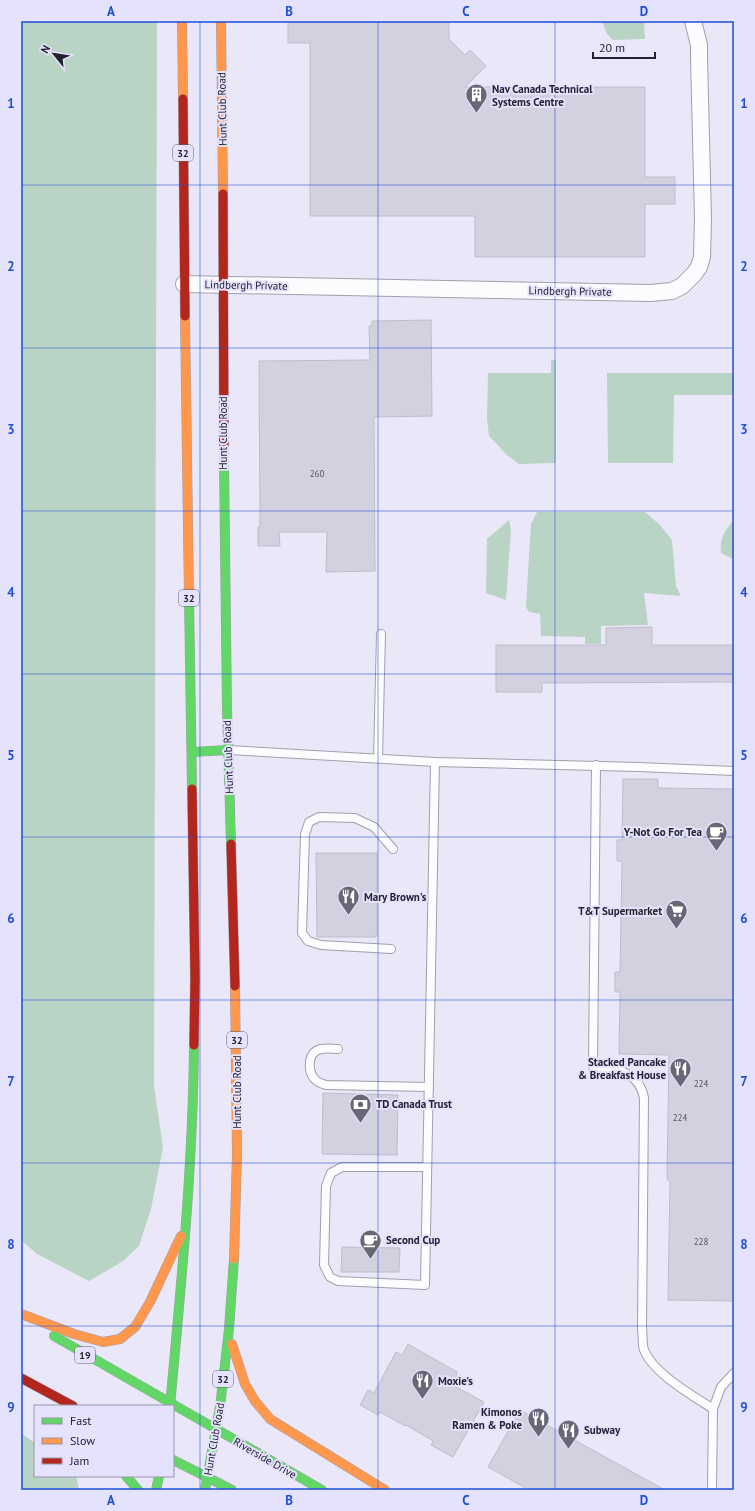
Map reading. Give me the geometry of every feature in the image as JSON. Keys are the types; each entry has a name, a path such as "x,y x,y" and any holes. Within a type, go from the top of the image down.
{"main road":[{"name":"32","path":"170,1405 187,1224 194,1091 195,977 184,284 182,21"},
{"name":"Hunt Club Road","path":"205,1490 221,1398 236,1220 238,1018 228,750 224,507 221,21"},
{"path":"192,752 228,750"},
{"path":"21,1316 103,1342 120,1339 135,1327 150,1302 187,1224"},
{"name":"Riverside Drive","path":"21,1316 170,1405"},
{"path":"228,1329 245,1389 257,1406 270,1419 385,1490"},
{"path":"21,1378 71,1405"},
{"path":"21,1385 31,1394"},
{"name":"Riverside Drive","path":"174,1407 216,1429 322,1490"},
{"path":"174,1460 232,1490"},
{"path":"127,1477 138,1490"},
{"path":"156,1490 159,1477"}],"street":[{"name":"Lindbergh Private","path":"184,284 650,293 672,291 682,286 699,267 702,257 703,204 699,45 693,21"}],"lane":[{"path":"378,758 381,634"},
{"path":"228,750 435,762 734,771"},
{"path":"427,1167 342,1167 331,1173 326,1186 324,1265 330,1277 338,1281 425,1285 435,762"},
{"path":"596,766 593,1066 613,1069 630,1075 638,1082 644,1098 643,1348 648,1359 656,1369 713,1408"},
{"path":"391,949 322,945 308,941 302,934 305,834 309,822 319,817 355,818 374,827 393,849"},
{"path":"338,1049 322,1049 316,1051 310,1060 310,1073 316,1081 326,1085 429,1087"},
{"path":"712,1490 713,1408 722,1387 734,1373"}],"green space":[{"path":"21,21 157,21 154,1086 163,1147 151,1209 139,1246 123,1261 89,1281 37,1254 21,1240"},
{"path":"602,21 647,21 644,24 645,39 613,40 607,34"},
{"path":"551,360 556,360 556,463 519,464 508,456 489,436 487,419 488,373 551,373"},
{"path":"607,373 734,373 734,395 674,395 673,463 608,463"},
{"path":"537,512 645,512 659,524 672,540 676,586 681,596 644,593 648,625 601,626 601,644 585,644 585,637 541,636 540,614 529,612 526,607 531,524"},
{"path":"509,520 511,530 506,600 486,593 487,539"},
{"path":"734,520 733,559 721,553 721,543 723,535"},
{"path":"21,1433 34,1442 34,1477 76,1477 79,1490 21,1490"}],"building":[{"name":"Nav Canada Technical Systems Centre","path":"288,21 449,21 449,39 465,55 470,50 486,66 465,87 645,87 645,177 675,177 675,204 645,204 645,257 475,257 475,216 310,216 310,43 288,43"},
{"path":"431,320 432,416 374,417 375,571 326,572 327,532 279,532 280,546 258,546 258,527 260,527 259,361 370,360 369,326 372,326 372,321"},
{"path":"652,627 652,645 734,645 734,682 542,683 542,692 496,692 496,645 606,645 606,628"},
{"name":"T&T Supermarket","path":"623,779 658,779 658,788 734,789 734,1301 668,1300 670,1182 667,1179 669,1055 619,1054 620,992 615,992 615,972 620,972 622,861 617,861 617,840 622,840"},
{"path":"316,853 377,853 376,937 317,937"},
{"name":"TD Canada Trust","path":"323,1093 398,1095 397,1155 322,1154"},
{"name":"Second Cup","path":"342,1247 400,1248 399,1272 341,1272"},
{"name":"Moxie's","path":"408,1344 457,1372 454,1386 484,1402 453,1457 431,1445 433,1441 406,1425 405,1426 380,1412 378,1415 360,1405 368,1390 374,1393 396,1352 402,1355"},
{"path":"520,1410 665,1490 529,1490 488,1467"}],"traffic: fast":[{"path":"224,462 227,709 231,844"},
{"path":"189,597 192,789"},
{"path":"192,752 228,750"},
{"path":"170,1405 189,1181 194,1045"},
{"path":"205,1490 220,1407 229,1329 234,1259"},
{"path":"54,1336 216,1429"},
{"path":"216,1429 322,1490"},
{"path":"174,1460 207,1477"},
{"path":"127,1477 138,1490"},
{"path":"156,1490 159,1477"},
{"path":"207,1477 232,1490"}],"traffic: slow":[{"path":"182,21 183,99"},
{"path":"221,21 223,194"},
{"path":"185,316 189,597"},
{"path":"234,1259 237,1154 235,986"},
{"path":"21,1314 74,1334 103,1342 120,1339 135,1327 150,1302 181,1236"},
{"path":"232,1344 245,1384 255,1401 270,1419 385,1490"}],"traffic: jam":[{"path":"183,99 185,316"},
{"path":"223,194 224,462"},
{"path":"192,789 195,977 194,1045"},
{"path":"231,844 235,986"},
{"path":"21,1378 71,1405"}],"place":[{"name":"Nav Canada Technical Systems Centre","path":"477,114"},
{"name":"Y-Not Go For Tea","path":"717,852"},
{"name":"Mary Brown's","path":"349,916"},
{"name":"T&T Supermarket","path":"677,930"},
{"name":"Stacked Pancake & Breakfast House","path":"681,1088"},
{"name":"TD Canada Trust","path":"360,1124"},
{"name":"Second Cup","path":"371,1260"},
{"name":"Moxie's","path":"422,1400"},
{"name":"Kimonos Ramen & Poke","path":"538,1438"},
{"name":"Subway","path":"568,1450"}]}
